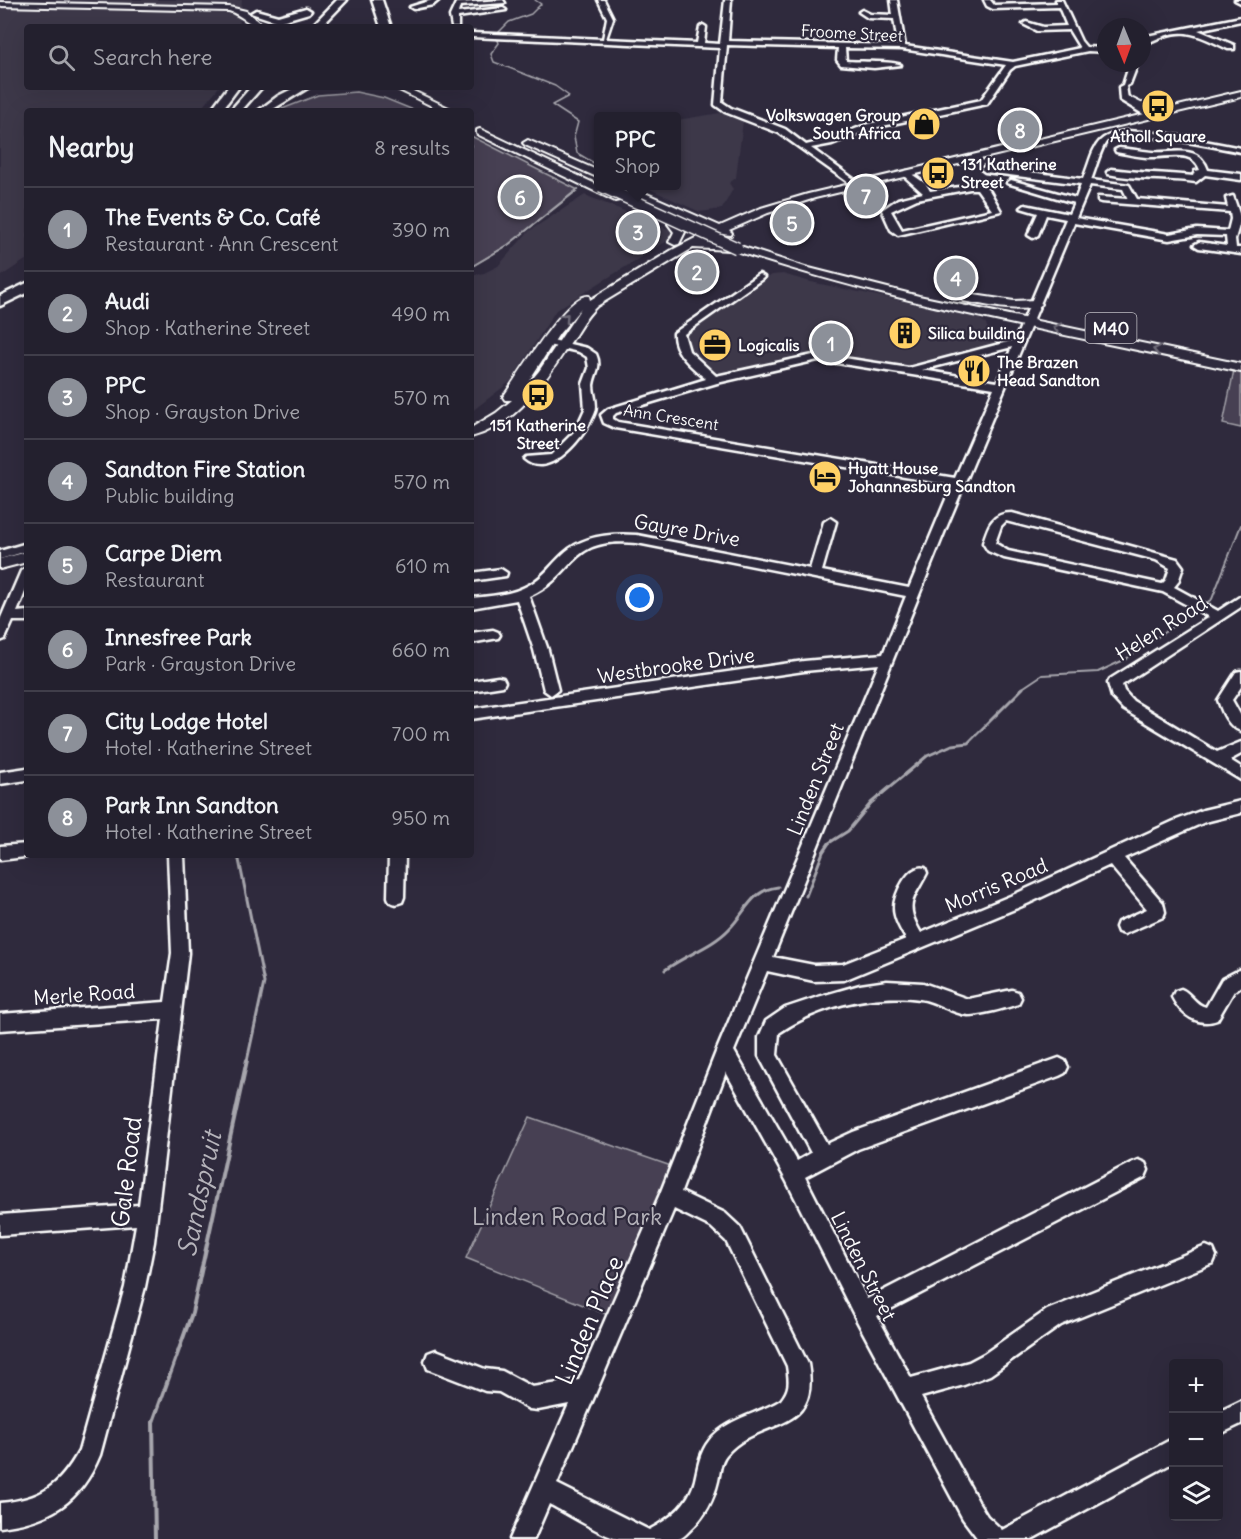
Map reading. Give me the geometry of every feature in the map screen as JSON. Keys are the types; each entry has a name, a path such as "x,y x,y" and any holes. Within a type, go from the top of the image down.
{"highway":[{"path":"377,0 386,24"},
{"path":"320,24 346,3"},
{"path":"332,24 346,3"},
{"path":"248,9 278,19 310,8 287,24"},
{"path":"217,108 232,90"},
{"path":"238,108 255,90"},
{"path":"267,108 299,90"},
{"path":"255,108 267,95"},
{"path":"0,289 24,275"},
{"path":"0,302 24,289"}],"main road":[{"path":"0,4 119,3 248,9 266,24"},
{"path":"248,9 248,16 257,24"},
{"path":"1125,89 1136,105 1150,111"},
{"path":"391,90 433,106"},
{"path":"404,90 433,106"},
{"path":"697,235 707,224 852,182 1034,141 1150,111 1241,92"},
{"path":"638,193 694,214 748,212 907,174 1150,111 1228,97 1241,92"},
{"path":"476,126 594,175"},
{"path":"476,126 594,175"},
{"path":"476,126 594,187"},
{"name":"M40","path":"476,126 594,182"},
{"path":"600,190 765,264 809,276 918,299"},
{"name":"M40","path":"611,190 737,248 835,276 918,299 1002,316 1032,313 1241,368"},
{"name":"M40","path":"621,190 751,249 835,276 886,282 1241,355"},
{"path":"631,190 744,240 802,261 886,282"},
{"path":"474,421 508,399 522,383 561,320 581,302 678,245 697,235 720,229 748,212"},
{"path":"744,240 735,228 748,212"},
{"path":"673,224 680,232 678,245"},
{"path":"474,431 500,417 522,400 537,383 579,319 592,304 678,245 706,244 725,248"},
{"path":"1002,316 1015,325 1020,338"},
{"path":"0,553 24,548"},
{"path":"0,564 24,558"}],"street":[{"path":"413,7 431,4 436,0"},
{"path":"602,0 610,18 605,37"},
{"path":"728,0 718,98 720,105 780,130 852,182"},
{"path":"894,0 902,47"},
{"path":"987,0 992,7 1013,3 1060,3 1079,45 1085,50"},
{"path":"453,16 503,6 473,1 457,4 453,16 456,24"},
{"path":"862,12 868,16 897,17"},
{"path":"1151,37 1241,19"},
{"path":"1026,24 1037,30 1071,27"},
{"path":"700,45 703,27"},
{"path":"1191,29 1231,47"},
{"name":"Froome Street","path":"474,35 700,45 902,47 1013,64 1085,50 1097,50"},
{"path":"842,45 841,60 844,63 874,66 897,65"},
{"path":"806,147 829,142 871,126 984,102 1007,68 1013,64"},
{"path":"1131,72 1125,89 1128,104 1150,111"},
{"name":"Linden Street","path":"993,1539 971,1511 863,1312 793,1173 725,1052 888,659 912,593 1103,140 1112,133 1137,132 1241,152"},
{"path":"1195,157 1197,150 1204,148 1241,152"},
{"path":"1119,150 1154,155 1172,152 1195,157 1200,161 1205,172"},
{"path":"985,169 1123,187 1129,189 1134,201"},
{"path":"1111,172 1148,178 1165,175 1192,180 1198,173 1205,172 1241,177"},
{"path":"907,174 923,186 928,194"},
{"path":"1123,187 1127,174"},
{"path":"1011,183 1078,201"},
{"path":"981,187 992,200 997,211 898,233 887,215 886,208 928,194 981,187"},
{"path":"1059,196 1061,208"},
{"path":"1217,196 1241,200"},
{"path":"1230,198 1236,228 1230,242 1236,251"},
{"path":"1101,199 1234,210"},
{"path":"1025,208 1139,233 1169,237 1236,228"},
{"path":"1033,235 1043,212"},
{"path":"1199,246 1236,251"},
{"path":"714,380 682,349 678,340 679,333 759,277"},
{"path":"932,370 1020,338"},
{"path":"530,459 549,460 558,455 576,438 591,412 588,384 594,368 594,359 589,353 578,349 546,344"},
{"name":"Ann Crescent","path":"960,482 615,425 607,420 607,416 612,411 714,380 808,358 908,370 932,370 1001,386"},
{"path":"1165,588 1172,582 1177,567 1166,559 1012,517 1003,517 995,524 989,543 995,551 1050,566 1165,588 1214,614"},
{"path":"815,574 830,522"},
{"name":"Gayre Drive","path":"474,602 521,594 547,579 568,555 581,546 594,541 615,538 637,539 912,593"},
{"path":"474,577 501,573"},
{"path":"0,636 24,578"},
{"path":"521,594 541,650 551,690"},
{"name":"Helen Road","path":"1241,600 1214,614 1115,683 1117,693 1128,705 1241,774"},
{"path":"8,617 24,616"},
{"path":"474,638 493,635"},
{"name":"Westbrooke Drive","path":"474,714 804,666 854,660 888,659"},
{"path":"1241,676 1225,700 1229,712 1241,726"},
{"path":"474,686 498,682"},
{"path":"1217,759 1241,748"},
{"path":"0,778 24,774"},
{"name":"Morris Road","path":"763,962 814,973 838,974 1021,899 1194,819 1241,807"},
{"path":"0,853 24,851"},
{"path":"1113,857 1157,908 1157,912 1124,927"},
{"name":"Gale Road","path":"0,1515 27,1512 54,1500 72,1486 89,1455 137,1278 180,953 176,858"},
{"path":"396,897 398,858"},
{"path":"917,941 901,913 900,904 919,873"},
{"path":"1181,997 1191,1010 1206,1016 1211,1014 1228,985 1241,977"},
{"path":"823,1156 768,1056 768,1037 772,1028 791,1014 860,993 887,989 923,991 968,1007 1012,998"},
{"name":"Merle Road","path":"0,1022 172,1010"},
{"name":"Linden Place","path":"522,1539 669,1197 725,1052"},
{"path":"793,1173 853,1141 1059,1067"},
{"path":"863,1312 1138,1170"},
{"path":"656,1539 667,1534 691,1515 700,1503 710,1462 719,1445 740,1429 783,1414 794,1401 801,1378 797,1364 733,1234 718,1220 669,1197"},
{"path":"0,1225 147,1215"},
{"path":"906,1390 956,1377 982,1367 1041,1323 1206,1256"},
{"path":"436,1362 485,1380 502,1382 529,1398 546,1398 586,1390"},
{"path":"1223,1421 1241,1412"},
{"path":"1009,1539 1169,1451"},
{"path":"543,1489 642,1539"}],"shaded area":[{"path":"0,0 242,0 239,24 24,24 24,90 216,90 202,108 24,108 24,261 0,277"},
{"path":"720,113 743,121 736,178 729,183 733,189 722,209 700,212 652,190 681,190 681,119"},
{"path":"585,195 673,231 672,238 556,310 511,381 474,410 474,275 484,273 498,266 529,231"},
{"path":"783,274 811,282 975,316 985,323 997,344 907,368 817,354 800,354 717,375 687,345 687,333 772,275"}],"green space":[{"path":"356,92 384,98 409,108 285,108 318,95"},
{"path":"474,138 578,190 508,245 474,265"},
{"path":"1234,370 1241,372 1241,428 1223,424"},
{"name":"Linden Road Park","path":"530,1117 671,1166 608,1315 466,1258"}],"waterway":[{"path":"535,0 541,4 531,14 509,22 496,35 499,43 491,54 494,62 555,86 569,96 552,105 578,122 574,137 577,153 594,163"},
{"path":"474,265 508,245 578,189"},
{"path":"1021,689 1042,675 1098,672 1126,659 1212,599 1241,525"},
{"path":"806,896 823,852 829,843 848,831 871,803 927,756 952,745 968,743 1023,688"},
{"name":"Sandspruit","path":"239,858 264,983 247,1061"},
{"path":"665,970 715,941 729,929 755,897 761,892 778,887"},
{"name":"Sandspruit","path":"155,1539 153,1422 192,1313 247,1060"}],"place":[{"name":"Atholl Square","path":"1158,106"},
{"name":"Volkswagen Group South Africa","path":"924,124"},
{"name":"Park Inn Sandton","path":"1020,130"},
{"name":"131 Katherine Street","path":"938,173"},
{"name":"City Lodge Hotel","path":"866,196"},
{"name":"Innesfree Park","path":"520,197"},
{"name":"Carpe Diem","path":"792,223"},
{"name":"PPC","path":"638,232"},
{"name":"Audi","path":"697,272"},
{"name":"Sandton Fire Station","path":"956,278"},
{"name":"Silica building","path":"905,333"},
{"name":"The Events & Co. Café","path":"831,343"},
{"name":"Logicalis","path":"715,345"},
{"name":"The Brazen Head Sandton","path":"974,371"},
{"name":"151 Katherine Street","path":"538,395"},
{"name":"Hyatt House Johannesburg Sandton","path":"825,477"}]}
